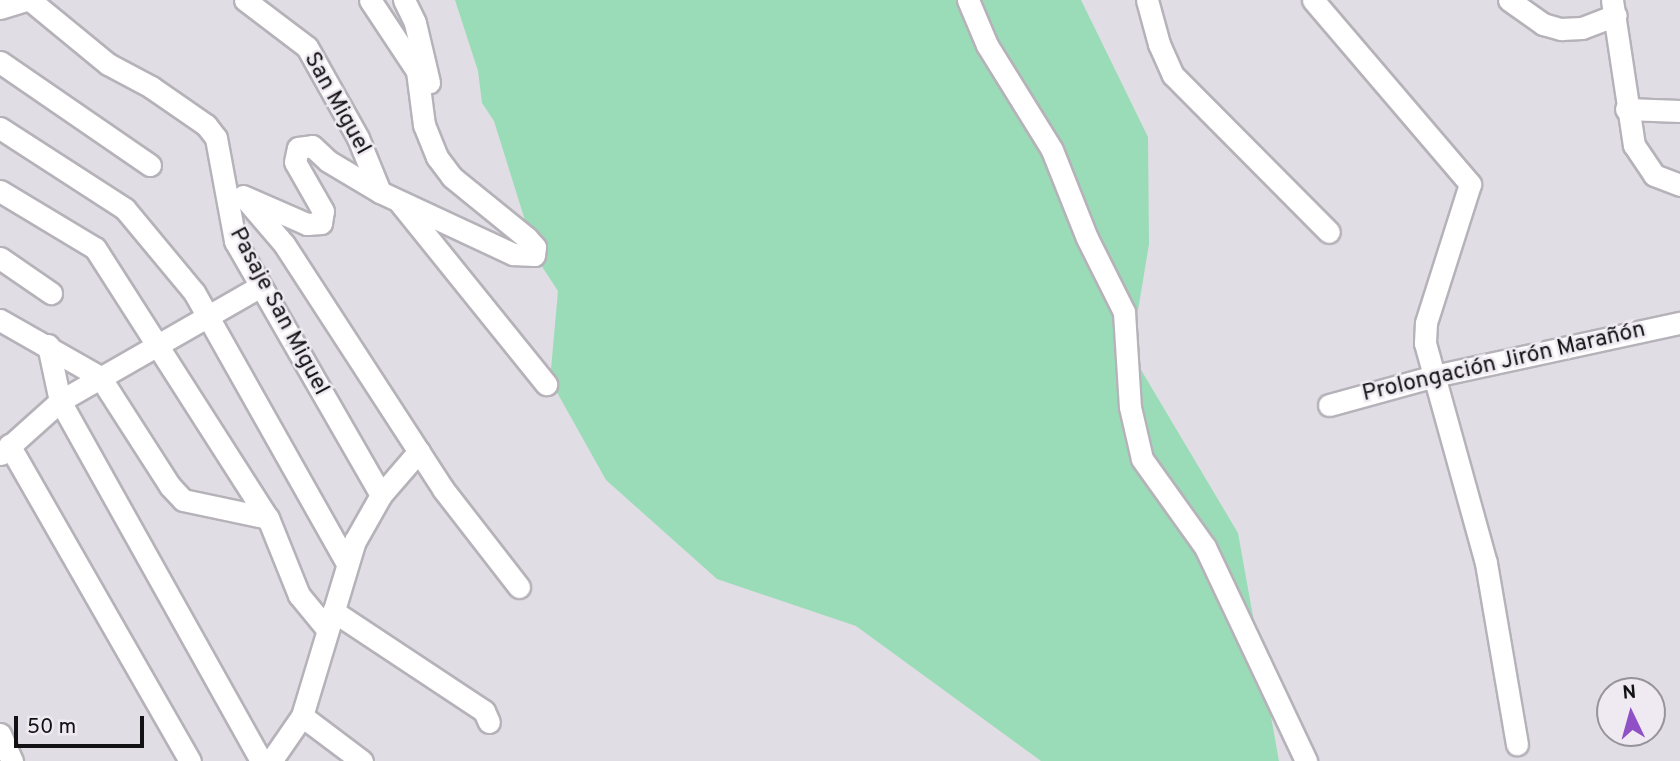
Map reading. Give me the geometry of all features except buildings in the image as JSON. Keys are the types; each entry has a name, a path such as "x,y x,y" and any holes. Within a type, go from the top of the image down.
{"street":[{"path":"0,8 29,0"},
{"name":"Pasaje San Miguel","path":"29,0 108,64 151,87 206,125 216,138 231,229 259,287 381,495"},
{"name":"San Miguel","path":"245,0 307,47 389,196"},
{"path":"243,196 307,224 321,223 323,211 295,162 294,155 304,145 389,196 513,254 534,255 535,247 527,238 452,177 437,157 419,102 417,71 370,0"},
{"path":"404,0 429,74 419,102"},
{"path":"968,0 987,44 1052,150 1087,238 1124,312 1130,407 1142,459 1205,547 1306,761"},
{"path":"1147,0 1159,44 1173,75 1329,232"},
{"path":"1313,0 1470,184 1426,323 1434,376 1486,563 1517,744"},
{"path":"1509,0 1544,24 1561,29 1581,28 1614,8 1626,109 1643,163 1654,175 1680,185"},
{"path":"0,62 150,165"},
{"path":"1626,109 1680,111"},
{"path":"0,128 125,209 211,315 347,563"},
{"path":"224,178 284,244 419,451 519,587"},
{"path":"0,191 95,248 268,518 299,595 330,620 484,712 489,722"},
{"path":"389,196 546,384"},
{"path":"0,258 51,293"},
{"path":"190,761 5,450 60,401 259,287"},
{"path":"0,320 100,377 170,486 183,499 268,518"},
{"name":"Prolongación Jirón Marañón","path":"1329,405 1434,376 1680,323"},
{"path":"48,345 60,401 261,761"},
{"path":"271,761 302,716 347,563 381,495 419,451"},
{"path":"302,716 362,761"},
{"path":"0,734 12,761"}],"green space":[{"path":"455,0 1081,0 1148,137 1149,244 1131,353 1238,533 1279,761 1041,761 856,626 717,579 606,480 550,380 558,291 537,259 494,121 482,103 478,71"}]}
